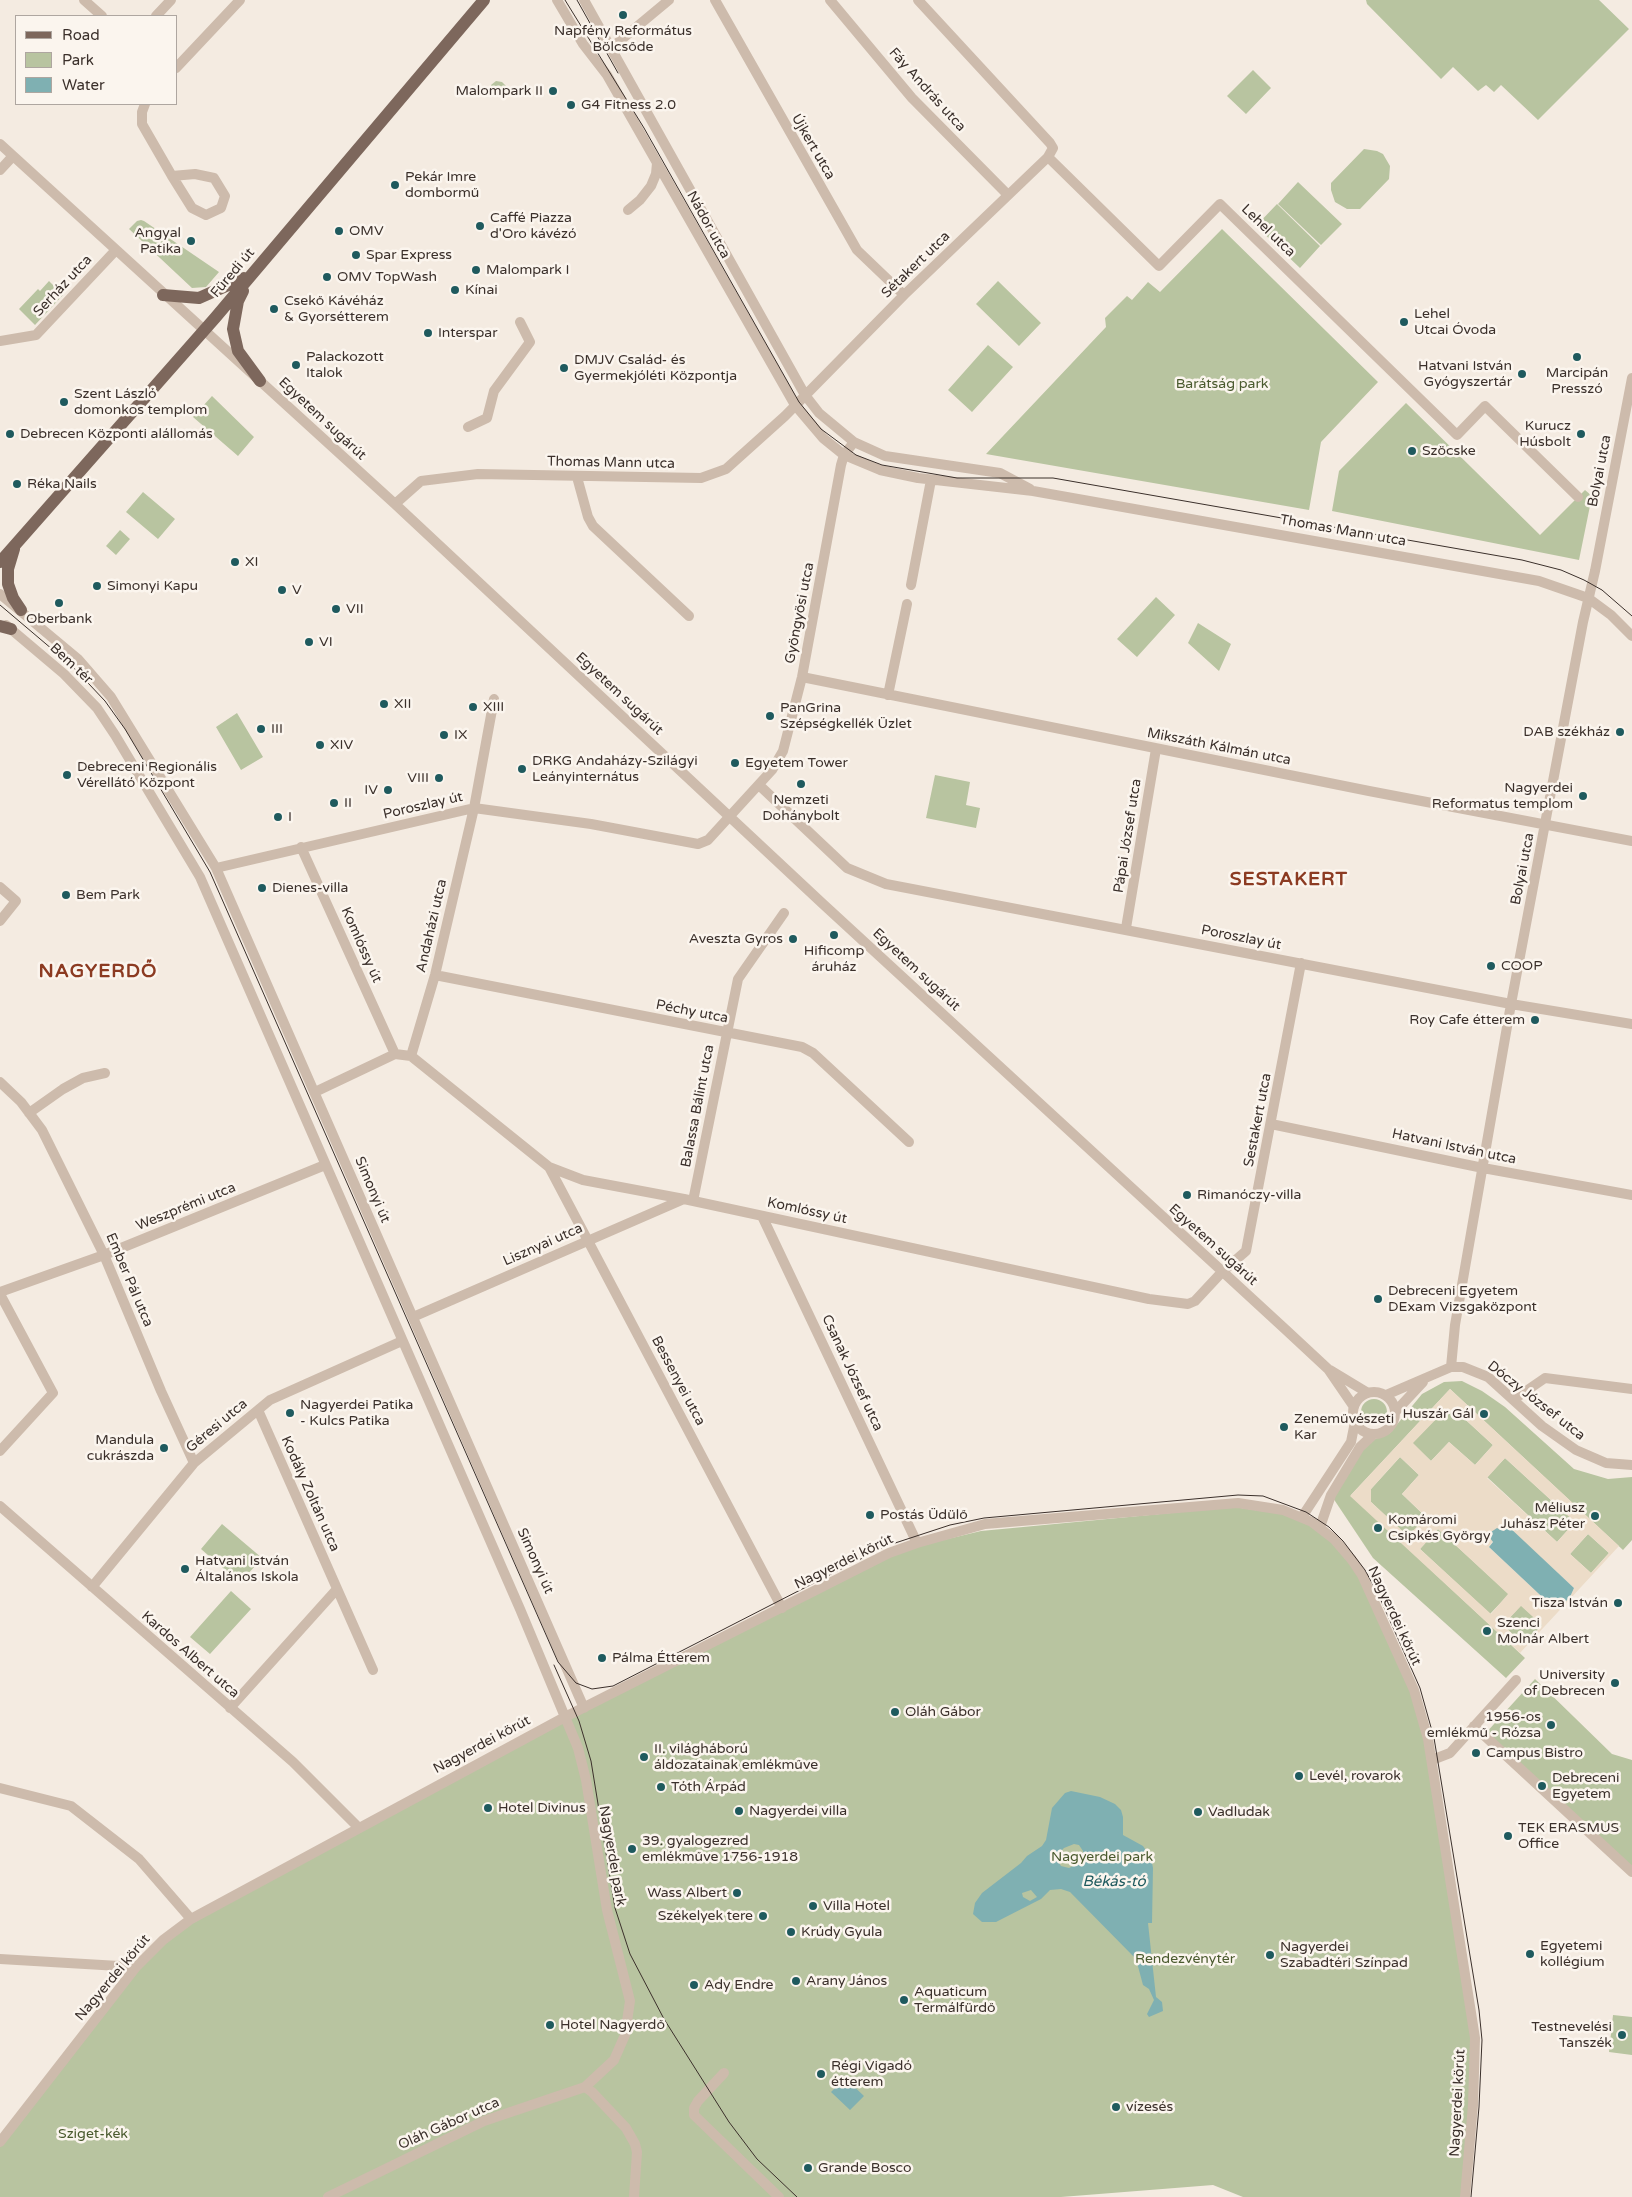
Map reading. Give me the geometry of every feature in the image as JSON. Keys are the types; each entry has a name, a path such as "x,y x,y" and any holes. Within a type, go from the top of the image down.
{"main road":[{"name":"Füredi út","path":"0,562 204,331 484,0"},
{"path":"163,294 199,298 235,284 253,273"},
{"path":"253,273 238,301 233,329 238,351 260,381"},
{"path":"0,553 19,540"},
{"path":"19,540 11,553 8,568 8,584 13,598 21,610"}],"street":[{"path":"84,0 101,15"},
{"path":"157,15 171,0"},
{"path":"178,66 240,0"},
{"name":"Nádor utca","path":"557,0 583,44 607,75 795,406 823,438 844,455"},
{"name":"Nádor utca","path":"584,0 805,395 819,413 854,442"},
{"path":"610,49 669,0"},
{"name":"Újkert utca","path":"715,0 857,250 904,295"},
{"name":"Fáy András utca","path":"830,0 912,98 1008,195"},
{"path":"918,0 1050,142 1053,148 1048,157"},
{"path":"145,105 142,112 142,124 172,176 196,212 206,215 221,208 225,196 214,178 195,174 172,176"},
{"name":"Egyetem sugárút","path":"0,144 394,504 1328,1369 1368,1392"},
{"path":"0,170 13,156"},
{"name":"Sétakert utca","path":"805,395 904,295 1048,157"},
{"name":"Lehel utca","path":"1048,157 1159,266 1220,204 1457,436 1485,406 1578,497"},
{"path":"628,210 640,200 651,186 656,174 657,163"},
{"path":"672,188 684,180"},
{"name":"Serház utca","path":"0,341 36,335 115,251"},
{"path":"468,427 487,418 494,391 530,342 520,322"},
{"name":"Bolyai utca","path":"1451,1367 1455,1325 1511,1004 1632,378"},
{"name":"Thomas Mann utca","path":"394,504 421,481 478,474 701,478 714,475 726,469 805,395"},
{"name":"Thomas Mann utca","path":"854,442 885,456 1000,473 1033,491"},
{"name":"Gyöngyösi utca","path":"698,844 719,831 772,770 783,751 802,677 844,455 854,442"},
{"name":"Thomas Mann utca","path":"844,455 880,470 931,480 1033,491 1324,541 1539,581 1588,598 1611,615 1632,636"},
{"path":"577,477 588,516 593,526 689,616"},
{"path":"911,585 931,480"},
{"name":"Bem tér","path":"0,594 78,659 111,697"},
{"path":"888,695 907,604"},
{"name":"Bem tér","path":"0,620 5,627 76,685 97,708 200,877 304,1110 325,1165"},
{"name":"Mikszáth Kálmán utca","path":"802,677 1156,749 1632,841"},
{"name":"Simonyi út","path":"111,697 216,868 584,1708"},
{"name":"Andaházi utca","path":"411,1056 435,974 474,808 494,699"},
{"name":"Pápai József utca","path":"1126,928 1156,749"},
{"name":"Poroszlay út","path":"759,785 847,868 886,884 1126,928 1511,1004 1632,1024"},
{"name":"Poroszlay út","path":"216,868 474,808 591,824 698,844"},
{"name":"Komlóssy út","path":"301,847 395,1054"},
{"path":"0,887 16,901 0,921"},
{"name":"Balassa Bálint utca","path":"688,1200 738,979 784,913"},
{"name":"Sestakert utca","path":"1222,1272 1246,1251 1301,963"},
{"name":"Péchy utca","path":"435,974 802,1047 813,1053 909,1142"},
{"path":"315,1092 395,1054 411,1056"},
{"name":"Komlóssy út","path":"411,1056 549,1167 582,1180 688,1200 1164,1301 1188,1304 1195,1301 1222,1272"},
{"path":"29,1113 63,1089 83,1078 105,1073"},
{"name":"Ember Pál utca","path":"0,1082 42,1130 104,1255 160,1391 194,1463"},
{"name":"Hatvani István utca","path":"1271,1124 1483,1168 1632,1195"},
{"path":"325,1165 565,1717"},
{"name":"Weszprémi utca","path":"0,1293 104,1255 325,1165"},
{"name":"Bessenyei utca","path":"549,1167 782,1608"},
{"name":"Lisznyai utca","path":"412,1317 588,1240 688,1200"},
{"name":"Csanak József utca","path":"762,1216 917,1543"},
{"path":"0,1293 53,1393 0,1451"},
{"name":"Géresi utca","path":"92,1587 194,1463 270,1400 402,1340"},
{"path":"1386,1395 1425,1380 1451,1367"},
{"name":"Dóczy József utca","path":"1451,1367 1463,1367 1488,1377 1559,1440 1576,1450 1606,1463 1632,1465"},
{"name":"Egyetem sugárút","path":"1328,1369 1354,1407"},
{"path":"1514,1400 1546,1378 1632,1389"},
{"path":"1320,1527 1331,1495 1360,1447 1374,1434 1384,1432 1391,1426 1395,1412 1425,1380"},
{"path":"1302,1517 1351,1442 1355,1422 1354,1407 1359,1398 1368,1392 1378,1392 1386,1395 1393,1402 1395,1412"},
{"name":"Kodály Zoltán utca","path":"258,1410 373,1670"},
{"path":"1355,1422 1361,1429 1374,1434"},
{"name":"Nagyerdei körút","path":"0,2142 136,1967 163,1940 191,1919 565,1717 889,1553 917,1543 984,1524 1238,1503 1262,1504 1302,1517 1320,1527 1342,1547 1362,1575 1414,1690 1432,1760 1475,2038 1473,2104 1464,2197"},
{"name":"Kardos Albert utca","path":"1,1510 293,1762 358,1828"},
{"path":"230,1708 337,1589"},
{"path":"1432,1760 1450,1752 1516,1680"},
{"name":"Nagyerdei park","path":"565,1717 578,1748 586,1780 607,1910 630,2001 628,2022 620,2048 602,2073 585,2087"},
{"path":"1474,1726 1632,1872"},
{"path":"0,1788 71,1806 140,1859 191,1919"},
{"path":"0,1959 136,1967"},
{"path":"724,2073 694,2108 694,2115 779,2197"},
{"path":"585,2087 592,2092 631,2135 637,2152 634,2197"},
{"name":"Oláh Gábor utca","path":"328,2197 484,2121 585,2087"}],"green space":[{"path":"1366,0 1599,0 1629,29 1538,120 1501,85 1494,92 1486,85 1478,91 1453,67 1441,79 1367,4"},
{"path":"1253,70 1271,88 1246,114 1227,96"},
{"path":"496,81 502,82 506,86 490,91 491,85"},
{"path":"1364,149 1383,154 1390,166 1389,179 1360,209 1347,209 1335,202 1331,183"},
{"path":"1298,182 1342,224 1321,245 1278,204"},
{"path":"1277,204 1320,246 1300,268 1256,226"},
{"path":"141,220 219,272 206,287 192,288 129,229 137,221"},
{"name":"Barátság park","path":"1222,229 1378,382 1321,442 1309,510 986,454 1106,327 1105,318 1127,296 1132,300 1148,282 1160,292"},
{"path":"49,281 63,295 35,325 19,309 38,289 40,291"},
{"path":"998,281 1041,323 1019,346 976,304"},
{"path":"988,345 1013,367 972,412 948,390"},
{"path":"212,396 254,437 238,456 193,417"},
{"path":"1406,403 1540,535 1585,490 1592,496 1579,560 1332,511 1339,471"},
{"path":"143,492 175,519 158,539 126,512"},
{"path":"120,530 130,539 116,555 106,546"},
{"path":"1156,597 1175,615 1137,657 1117,639"},
{"path":"1198,623 1231,644 1219,671 1188,643"},
{"path":"237,713 263,757 241,770 216,727"},
{"path":"935,775 970,782 966,805 980,808 976,828 926,818"},
{"path":"1462,1381 1482,1391 1505,1407 1574,1469 1608,1479 1632,1477 1632,1540 1623,1550 1450,1389 1351,1495 1525,1658 1506,1678 1373,1558 1333,1498 1368,1442 1390,1433 1422,1394 1444,1382"},
{"path":"1374,1399 1383,1403 1387,1412 1383,1421 1374,1425 1365,1421 1361,1412 1365,1403"},
{"path":"1443,1411 1456,1411 1493,1445 1475,1465 1449,1442 1431,1461 1412,1443"},
{"path":"1400,1457 1419,1475 1402,1494 1426,1517 1408,1537 1371,1502 1371,1489"},
{"path":"1505,1458 1575,1522 1557,1542 1487,1477"},
{"name":"Nagyerdei park","path":"1234,1507 1302,1517 1352,1560 1414,1690 1428,1739 1475,2038 1465,2197 1243,2197 1213,2185 1061,2197 0,2197 0,2142 163,1940 385,1814 889,1553 981,1531"},
{"path":"222,1524 262,1558 240,1583 201,1549"},
{"path":"1438,1529 1509,1594 1490,1614 1420,1549"},
{"path":"1588,1534 1609,1553 1591,1573 1570,1554"},
{"path":"231,1591 251,1609 210,1654 190,1637"},
{"path":"1521,1605 1542,1625 1524,1645 1503,1625"},
{"path":"1535,1679 1612,1754 1632,1760 1632,1868 1484,1735"},
{"name":"Testnevelési Tanszék","path":"1613,2015 1632,2017 1632,2055 1609,2052"}],"shaded area":[{"path":"1450,1389 1619,1546 1520,1653 1350,1496","holes":["1456,1411 1493,1445 1475,1465 1449,1442 1431,1461 1413,1443 1443,1412","1400,1457 1419,1475 1402,1494 1426,1517 1408,1536 1371,1502 1371,1489","1505,1458 1575,1522 1557,1542 1487,1478","1508,1527 1574,1588 1570,1597 1561,1606 1555,1609 1489,1547 1500,1529 1504,1531","1438,1529 1508,1594 1491,1614 1420,1549","1588,1534 1609,1553 1591,1573 1570,1554","1521,1606 1542,1625 1524,1645 1503,1625"]}],"water":[{"path":"1508,1526 1574,1588 1570,1597 1561,1606 1555,1609 1489,1547 1493,1542 1490,1538 1491,1532 1497,1528 1504,1531"},
{"name":"Békás-tó","path":"1071,1791 1100,1797 1115,1804 1121,1810 1123,1817 1123,1835 1143,1846 1151,1858 1153,1868 1152,1923 1148,1923 1156,1997 1162,2002 1163,2011 1149,2017 1147,2014 1154,2000 1149,1989 1143,1985 1136,1959 1070,1892 1061,1889 1050,1890 1041,1899 996,1922 982,1922 973,1914 975,1903 982,1893 1042,1846 1046,1840 1052,1808 1065,1793","holes":["1074,1844 1079,1845 1083,1851 1083,1861 1069,1868 1061,1866 1057,1860 1057,1855 1064,1848","1031,1890 1037,1897 1030,1901 1023,1897 1022,1893"]},
{"path":"845,2078 864,2096 850,2110 831,2092"}],"tram line":[{"path":"565,0 644,128 799,402 821,429 856,455 882,465 957,478 1053,478 1522,560 1561,570 1584,580 1602,590 1632,616"},
{"path":"577,0 618,73"},
{"path":"0,605 72,666 105,701 125,729 210,872 558,1662 576,1683 592,1689 613,1686 886,1546 950,1525 984,1518 1238,1495 1263,1496 1306,1512 1329,1527 1343,1541 1365,1570 1379,1596 1420,1688 1434,1738 1479,2010 1482,2040 1479,2107 1471,2197"},
{"path":"554,1665 579,1721 591,1761 615,1908 630,1954 664,2019 729,2122 757,2159 797,2197"}],"place":[{"name":"Napfény Református Bölcsőde","path":"623,15"},
{"name":"Malompark II","path":"553,91"},
{"name":"G4 Fitness 2.0","path":"571,105"},
{"name":"Pekár Imre dombormű","path":"395,185"},
{"name":"Caffé Piazza d'Oro kávézó","path":"480,226"},
{"name":"OMV","path":"339,231"},
{"name":"Angyal Patika","path":"191,241"},
{"name":"Spar Express","path":"356,255"},
{"name":"Malompark I","path":"476,270"},
{"name":"OMV TopWash","path":"327,277"},
{"name":"Kínai","path":"455,290"},
{"name":"Csekő Kávéház & Gyorsétterem","path":"274,309"},
{"name":"Lehel Utcai Óvoda","path":"1404,322"},
{"name":"Interspar","path":"428,333"},
{"name":"Marcipán Presszó","path":"1577,357"},
{"name":"Palackozott Italok","path":"296,365"},
{"name":"DMJV Család- és Gyermekjóléti Központja","path":"564,368"},
{"name":"Hatvani István Gyógyszertár","path":"1522,374"},
{"name":"Szent László domonkos templom","path":"64,402"},
{"name":"Debrecen Központi alállomás","path":"10,434"},
{"name":"Kurucz Húsbolt","path":"1581,434"},
{"name":"Szöcske","path":"1412,451"},
{"name":"Réka Nails","path":"17,484"},
{"name":"XI","path":"235,562"},
{"name":"Simonyi Kapu","path":"97,586"},
{"name":"V","path":"282,590"},
{"name":"Oberbank","path":"59,603"},
{"name":"VII","path":"336,609"},
{"name":"VI","path":"309,642"},
{"name":"XII","path":"384,704"},
{"name":"XIII","path":"473,707"},
{"name":"PanGrina Szépségkellék Üzlet","path":"770,716"},
{"name":"III","path":"261,729"},
{"name":"DAB székház","path":"1620,732"},
{"name":"IX","path":"444,735"},
{"name":"XIV","path":"320,745"},
{"name":"Egyetem Tower","path":"735,763"},
{"name":"DRKG Andaházy-Szilágyi Leányinternátus","path":"522,769"},
{"name":"Debreceni Regionális Vérellátó Központ","path":"67,775"},
{"name":"VIII","path":"439,778"},
{"name":"Nemzeti Dohánybolt","path":"801,784"},
{"name":"IV","path":"388,790"},
{"name":"Nagyerdei Reformatus templom","path":"1583,796"},
{"name":"II","path":"334,803"},
{"name":"I","path":"278,817"},
{"name":"Dienes-villa","path":"262,888"},
{"name":"Bem Park","path":"66,895"},
{"name":"Hificomp áruház","path":"834,935"},
{"name":"Aveszta Gyros","path":"793,939"},
{"name":"COOP","path":"1491,966"},
{"name":"Roy Cafe étterem","path":"1535,1020"},
{"name":"Rimanóczy-villa","path":"1187,1195"},
{"name":"Debreceni Egyetem DExam Vizsgaközpont","path":"1378,1299"},
{"name":"Nagyerdei Patika - Kulcs Patika","path":"290,1413"},
{"name":"Huszár Gál","path":"1484,1414"},
{"name":"Zeneművészeti Kar","path":"1284,1427"},
{"name":"Mandula cukrászda","path":"164,1448"},
{"name":"Postás Üdülő","path":"870,1515"},
{"name":"Méliusz Juhász Péter","path":"1595,1516"},
{"name":"Komáromi Csipkés György","path":"1378,1528"},
{"name":"Hatvani István Általános Iskola","path":"185,1569"},
{"name":"Tisza István","path":"1618,1603"},
{"name":"Szenci Molnár Albert","path":"1487,1631"},
{"name":"Pálma Étterem","path":"602,1658"},
{"name":"University of Debrecen","path":"1615,1683"},
{"name":"Oláh Gábor","path":"895,1712"},
{"name":"1956-os emlékmű - Rózsa","path":"1551,1725"},
{"name":"Campus Bistro","path":"1476,1753"},
{"name":"II. világháború áldozatainak emlékműve","path":"644,1757"},
{"name":"Levél, rovarok","path":"1299,1776"},
{"name":"Debreceni Egyetem","path":"1542,1786"},
{"name":"Tóth Árpád","path":"661,1787"},
{"name":"Hotel Divinus","path":"488,1808"},
{"name":"Nagyerdei villa","path":"739,1811"},
{"name":"Vadludak","path":"1198,1812"},
{"name":"TEK ERASMUS Office","path":"1508,1836"},
{"name":"39. gyalogezred emlékműve 1756-1918","path":"632,1849"},
{"name":"Wass Albert","path":"737,1893"},
{"name":"Villa Hotel","path":"813,1906"},
{"name":"Székelyek tere","path":"763,1916"},
{"name":"Krúdy Gyula","path":"791,1932"},
{"name":"Egyetemi kollégium","path":"1530,1954"},
{"name":"Nagyerdei Szabadtéri Színpad","path":"1270,1955"},
{"name":"Arany János","path":"796,1981"},
{"name":"Ady Endre","path":"694,1985"},
{"name":"Aquaticum Termálfürdő","path":"904,2000"},
{"name":"Hotel Nagyerdő","path":"550,2025"},
{"name":"Testnevelési Tanszék","path":"1622,2035"},
{"name":"Régi Vigadó étterem","path":"821,2074"},
{"name":"vízesés","path":"1116,2107"},
{"name":"Grande Bosco","path":"808,2168"}],"district":[{"name":"SESTAKERT","path":"1289,880"},
{"name":"NAGYERDŐ","path":"98,972"}],"park label":[{"name":"Rendezvénytér","path":"1185,1959"},
{"name":"Sziget-kék","path":"93,2134"}]}
